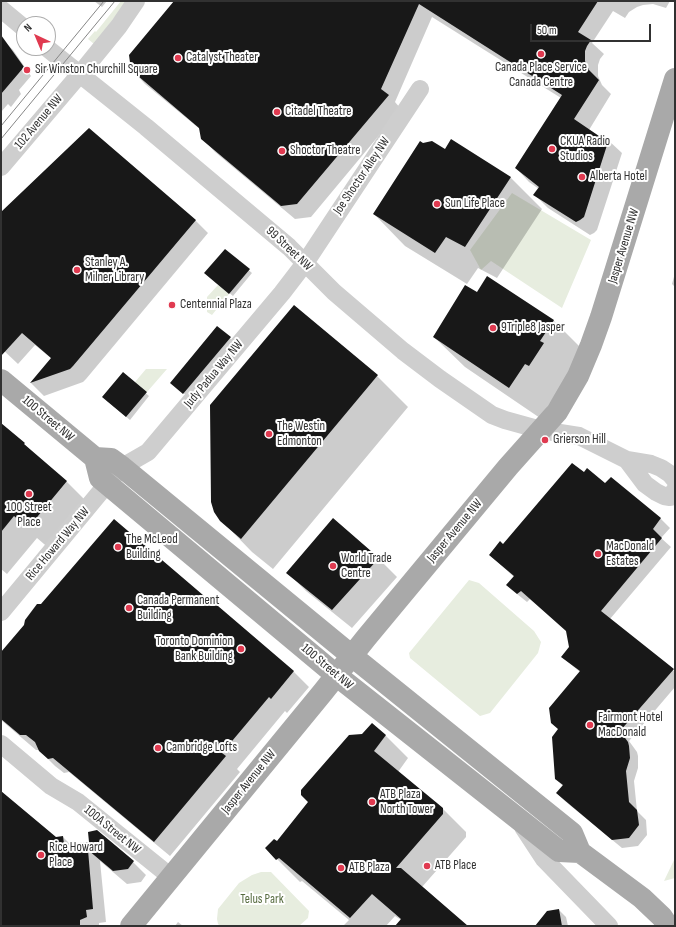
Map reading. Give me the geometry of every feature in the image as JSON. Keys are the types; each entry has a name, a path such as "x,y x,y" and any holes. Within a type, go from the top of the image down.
{"main road":[{"name":"Jasper Avenue NW","path":"131,926 508,467 557,412 578,376 591,346 618,265 675,79"},
{"name":"100 Street NW","path":"1,380 95,458 100,478 115,476 352,656 572,833 580,852 559,851 336,675 115,476"},
{"path":"580,852 642,898 662,917 668,926"}],"street":[{"name":"102 Avenue NW","path":"1,167 80,74 119,26 136,1"},
{"path":"1,9 16,21"},
{"name":"99 Street NW","path":"56,55 283,242 334,292 403,351 440,379 492,415 541,430 580,436 627,460"},
{"name":"Joe Shoctor Alley NW","path":"305,262 420,89"},
{"name":"Judy Padua Way NW","path":"115,476 148,452 282,293 305,262"},
{"path":"627,460 651,464 670,474 675,480"},
{"path":"627,460 645,484 656,492 670,497 675,490"},
{"name":"Rice Howard Way NW","path":"1,612 115,476"},
{"name":"100A Street NW","path":"1,744 51,786 78,802 171,878"},
{"path":"517,818 544,859 609,926"}],"green space":[{"path":"121,1 127,1 94,44 88,39 95,31 96,32"},
{"path":"512,193 591,240 562,308 491,261 481,270 470,250"},
{"path":"218,285 229,294 212,315 207,312 207,297"},
{"path":"146,369 167,369 147,392 135,382"},
{"path":"469,580 479,583 534,631 541,642 538,653 490,713 480,716 410,658 409,653"},
{"path":"675,859 675,878 664,881 674,860"},
{"name":"Telus Park","path":"261,872 271,872 309,911 308,918 299,926 220,926 217,919 218,909 239,883 252,875"}],"building":[{"name":"Citadel Theatre","path":"174,1 598,1 578,32 591,40 585,51 585,61 589,70 599,80 574,119 599,136 609,139 584,217 576,222 533,195 539,187 515,168 562,95 419,4 381,89 389,95 297,204 281,206 201,139 199,128 131,70 129,55"},
{"path":"1,35 24,67 1,94"},
{"name":"Stanley A. Milner Library","path":"89,128 196,220 70,369 30,383 51,358 22,333 1,356 1,212"},
{"name":"Sun Life Place","path":"451,139 511,177 465,247 446,237 435,253 373,214 420,141 423,143 432,141 445,149"},
{"path":"225,249 250,269 229,294 204,273"},
{"name":"9Triple8 Jasper","path":"487,276 554,320 540,341 544,343 529,366 525,364 509,388 433,337 465,285 477,292"},
{"name":"The Westin Edmonton","path":"294,305 378,375 241,539 220,521 214,512 211,502 210,405"},
{"path":"217,326 231,337 183,394 170,383"},
{"path":"123,372 147,392 126,417 102,397"},
{"name":"100 Street Place","path":"1,423 67,481 28,528 14,516 1,532"},
{"path":"572,463 584,472 587,468 605,483 611,477 661,518 653,529 662,538 601,611 674,669 620,731 628,742 629,746 630,758 626,771 629,802 637,810 639,825 629,838 612,840 556,793 563,785 555,779 552,737 558,729 551,723 549,708 580,671 561,657 569,647 566,631 521,591 517,594 506,585 514,576 489,555 500,541 503,544"},
{"name":"World Trade Centre","path":"333,518 379,558 332,610 286,573"},
{"path":"114,519 294,671 271,699 269,697 222,753 226,756 154,842 53,758 48,759 39,751 35,742 26,735 20,735 1,719 1,652 24,625 25,620 37,604 41,604"},
{"path":"372,723 386,735 374,751 443,808 443,814 396,868 401,868 468,926 395,926 401,919 372,894 350,918 279,858 276,860 265,848 274,839 277,841 308,802 301,795 301,790 349,735 362,734"},
{"name":"Rice Howard Place","path":"1,791 56,837 63,836 64,844 89,842 88,832 97,830 134,861 128,869 113,871 88,850 93,909 86,910 87,917 80,920 80,926 1,926"},
{"path":"559,909 562,926 535,926 547,911"}],"tram line":[{"path":"1,126 104,1"},
{"path":"1,139 115,1"}],"place":[{"name":"Canada Place Service Canada Centre","path":"541,54"},
{"name":"Catalyst Theater","path":"178,58"},
{"name":"Sir Winston Churchill Square","path":"27,70"},
{"name":"Citadel Theatre","path":"277,112"},
{"name":"CKUA Radio Studios","path":"552,149"},
{"name":"Shoctor Theatre","path":"282,151"},
{"name":"Alberta Hotel","path":"582,177"},
{"name":"Sun Life Place","path":"437,204"},
{"name":"Stanley A. Milner Library","path":"77,270"},
{"name":"Centennial Plaza","path":"172,305"},
{"name":"9Triple8 Jasper","path":"493,328"},
{"name":"The Westin Edmonton","path":"269,434"},
{"name":"Grierson Hill","path":"545,440"},
{"name":"100 Street Place","path":"29,494"},
{"name":"The McLeod Building","path":"118,547"},
{"name":"MacDonald Estates","path":"598,554"},
{"name":"World Trade Centre","path":"333,566"},
{"name":"Canada Permanent Building","path":"129,608"},
{"name":"Toronto Dominion Bank Building","path":"241,649"},
{"name":"Fairmont Hotel MacDonald","path":"590,725"},
{"name":"Cambridge Lofts","path":"158,748"},
{"name":"ATB Plaza North Tower","path":"372,802"},
{"name":"Rice Howard Place","path":"41,855"},
{"name":"ATB Place","path":"427,866"},
{"name":"ATB Plaza","path":"341,868"}]}
